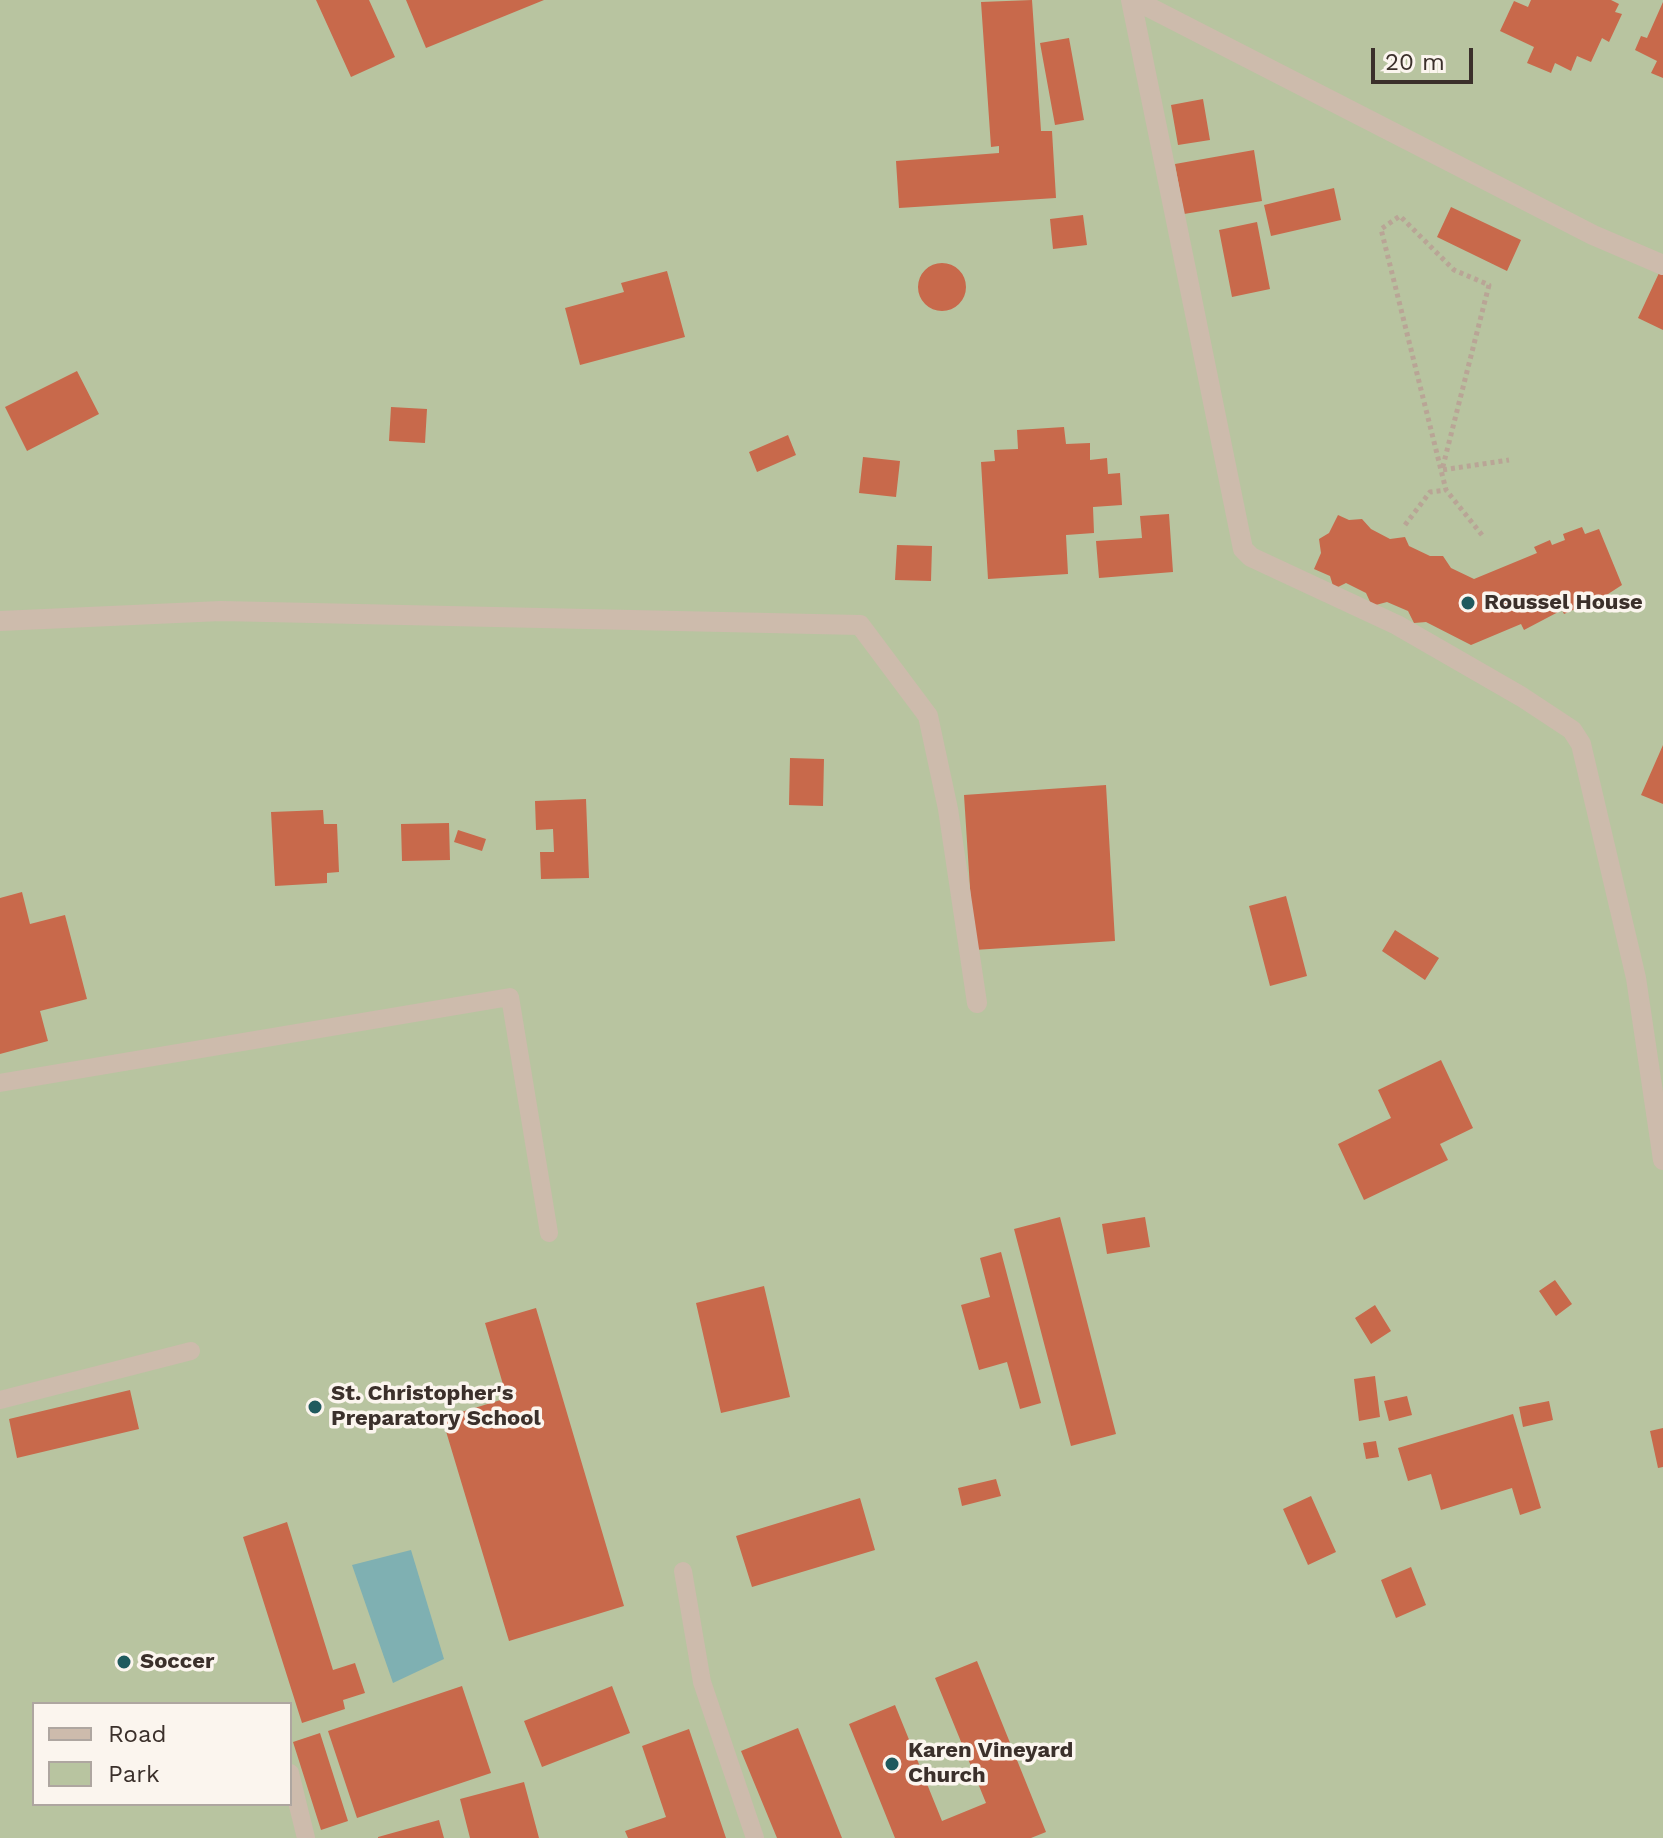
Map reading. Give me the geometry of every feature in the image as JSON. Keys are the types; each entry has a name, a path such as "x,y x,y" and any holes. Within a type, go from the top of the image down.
{"street":[{"path":"1133,0 1593,235 1663,265"},
{"path":"1133,0 1243,549 1251,557 1397,625 1522,697 1572,730 1581,744 1636,978 1663,1160"},
{"path":"0,621 221,611 860,625 928,716 948,809 977,1003"}],"lane":[{"path":"0,1083 510,997 549,1233"},
{"path":"0,1400 191,1351"},
{"path":"683,1571 702,1682 755,1838"},
{"path":"292,1781 306,1838"}],"path":[{"path":"1442,470 1489,285 1454,270 1400,216 1381,229 1446,490 1482,535"},
{"path":"1442,470 1509,460"},
{"path":"1405,525 1430,492 1446,490"}],"green space":[{"path":"0,0 1663,0 1663,1838 0,1838"}],"water":[{"path":"411,1550 444,1659 393,1683 352,1565"}],"building":[{"path":"316,0 369,0 395,57 351,77"},
{"path":"406,0 544,0 426,48"},
{"path":"1032,0 1041,131 1052,131 1056,198 899,208 896,161 999,153 999,146 991,147 981,2"},
{"path":"1531,0 1611,0 1619,4 1615,12 1622,14 1609,42 1602,38 1591,62 1577,56 1571,71 1555,63 1551,73 1527,63 1534,47 1500,31 1514,1 1528,7"},
{"path":"1663,2 1663,78 1651,73 1657,61 1635,50 1641,36 1647,38"},
{"path":"1069,38 1084,120 1055,125 1040,43"},
{"path":"1203,99 1210,140 1178,145 1171,105"},
{"path":"1254,150 1262,201 1184,214 1175,164"},
{"path":"1334,188 1341,220 1271,236 1264,205"},
{"path":"1451,207 1521,240 1507,271 1437,237"},
{"path":"1083,215 1087,245 1053,249 1050,219"},
{"path":"1257,222 1270,289 1232,297 1219,230"},
{"path":"942,263 959,270 966,287 959,304 942,311 925,304 918,287 925,270"},
{"path":"667,271 685,337 580,365 565,308 624,292 621,283"},
{"path":"1659,273 1663,275 1663,330 1638,318"},
{"path":"77,371 99,414 27,451 5,407"},
{"path":"391,407 427,409 425,443 389,441"},
{"path":"1064,427 1066,444 1090,443 1090,460 1107,458 1108,474 1120,473 1122,505 1093,507 1094,533 1066,535 1068,574 988,579 981,462 995,461 994,450 1018,449 1017,430"},
{"path":"788,435 796,455 757,472 749,452"},
{"path":"863,457 900,461 896,497 859,493"},
{"path":"1169,514 1173,572 1099,578 1096,541 1142,538 1140,516"},
{"path":"1338,515 1349,520 1362,519 1371,529 1390,539 1405,537 1409,546 1430,556 1443,556 1451,568 1474,579 1537,553 1534,547 1550,540 1552,545 1565,540 1563,534 1582,527 1585,534 1599,529 1622,585 1594,603 1592,598 1581,602 1582,606 1564,614 1562,610 1524,630 1521,624 1471,645 1426,622 1414,623 1408,611 1387,602 1372,606 1366,593 1346,583 1334,589 1330,576 1314,569 1321,553 1319,539 1329,533"},
{"path":"897,545 932,546 931,581 895,580"},
{"path":"1663,745 1663,804 1641,795"},
{"path":"790,758 824,759 823,806 789,805"},
{"path":"1106,785 1115,941 974,950 964,795"},
{"path":"586,799 589,878 541,879 540,852 554,852 553,829 536,830 535,801"},
{"path":"323,810 324,824 337,824 339,872 327,873 327,883 275,886 271,812"},
{"path":"449,823 450,860 402,861 401,824"},
{"path":"458,830 486,839 482,851 454,842"},
{"path":"22,892 30,924 65,915 87,999 40,1011 48,1041 0,1054 0,898"},
{"path":"1286,896 1307,976 1270,986 1249,906"},
{"path":"1395,930 1439,958 1425,980 1382,951"},
{"path":"1441,1060 1473,1128 1440,1144 1448,1160 1364,1200 1338,1144 1391,1118 1378,1090"},
{"path":"1060,1217 1116,1434 1071,1446 1014,1229"},
{"path":"1145,1217 1150,1247 1107,1254 1102,1224"},
{"path":"1001,1252 1041,1403 1020,1409 1007,1362 979,1370 961,1305 990,1297 980,1258"},
{"path":"1555,1280 1572,1304 1556,1316 1539,1291"},
{"path":"764,1286 790,1397 721,1413 696,1303"},
{"path":"1375,1305 1391,1331 1371,1344 1355,1318"},
{"path":"536,1308 624,1606 509,1641 442,1418 507,1398 485,1323"},
{"path":"1375,1376 1380,1417 1359,1421 1354,1379"},
{"path":"130,1390 139,1429 17,1458 9,1419"},
{"path":"1407,1396 1412,1415 1389,1421 1384,1401"},
{"path":"1549,1401 1553,1420 1523,1427 1519,1407"},
{"path":"1513,1414 1541,1508 1520,1515 1512,1488 1441,1510 1431,1474 1408,1481 1398,1448"},
{"path":"1663,1428 1663,1467 1658,1468 1650,1431"},
{"path":"1376,1441 1379,1457 1366,1459 1363,1443"},
{"path":"996,1479 1001,1496 962,1506 958,1488"},
{"path":"1311,1496 1336,1552 1308,1565 1283,1509"},
{"path":"860,1498 875,1550 752,1587 736,1536"},
{"path":"287,1522 333,1670 355,1663 365,1693 343,1700 345,1709 302,1723 243,1537"},
{"path":"1411,1567 1426,1605 1396,1618 1381,1580"},
{"name":"Karen Vineyard Church","path":"977,1661 1046,1832 1031,1838 895,1838 849,1724 895,1705 942,1821 986,1803 935,1678"},
{"path":"462,1686 491,1773 357,1818 328,1731"},
{"path":"612,1686 630,1733 542,1767 524,1721"},
{"path":"798,1728 842,1838 777,1838 741,1751"},
{"path":"689,1729 726,1838 628,1838 625,1831 666,1817 642,1746"},
{"path":"320,1733 348,1821 321,1830 293,1742"},
{"path":"524,1782 539,1838 470,1838 460,1799"},
{"path":"439,1820 444,1838 378,1838 378,1837"}],"place":[{"name":"Roussel House","path":"1468,603"},
{"name":"St. Christopher's Preparatory School","path":"315,1407"},
{"name":"Soccer","path":"124,1662"},
{"name":"Karen Vineyard Church","path":"892,1764"}]}
